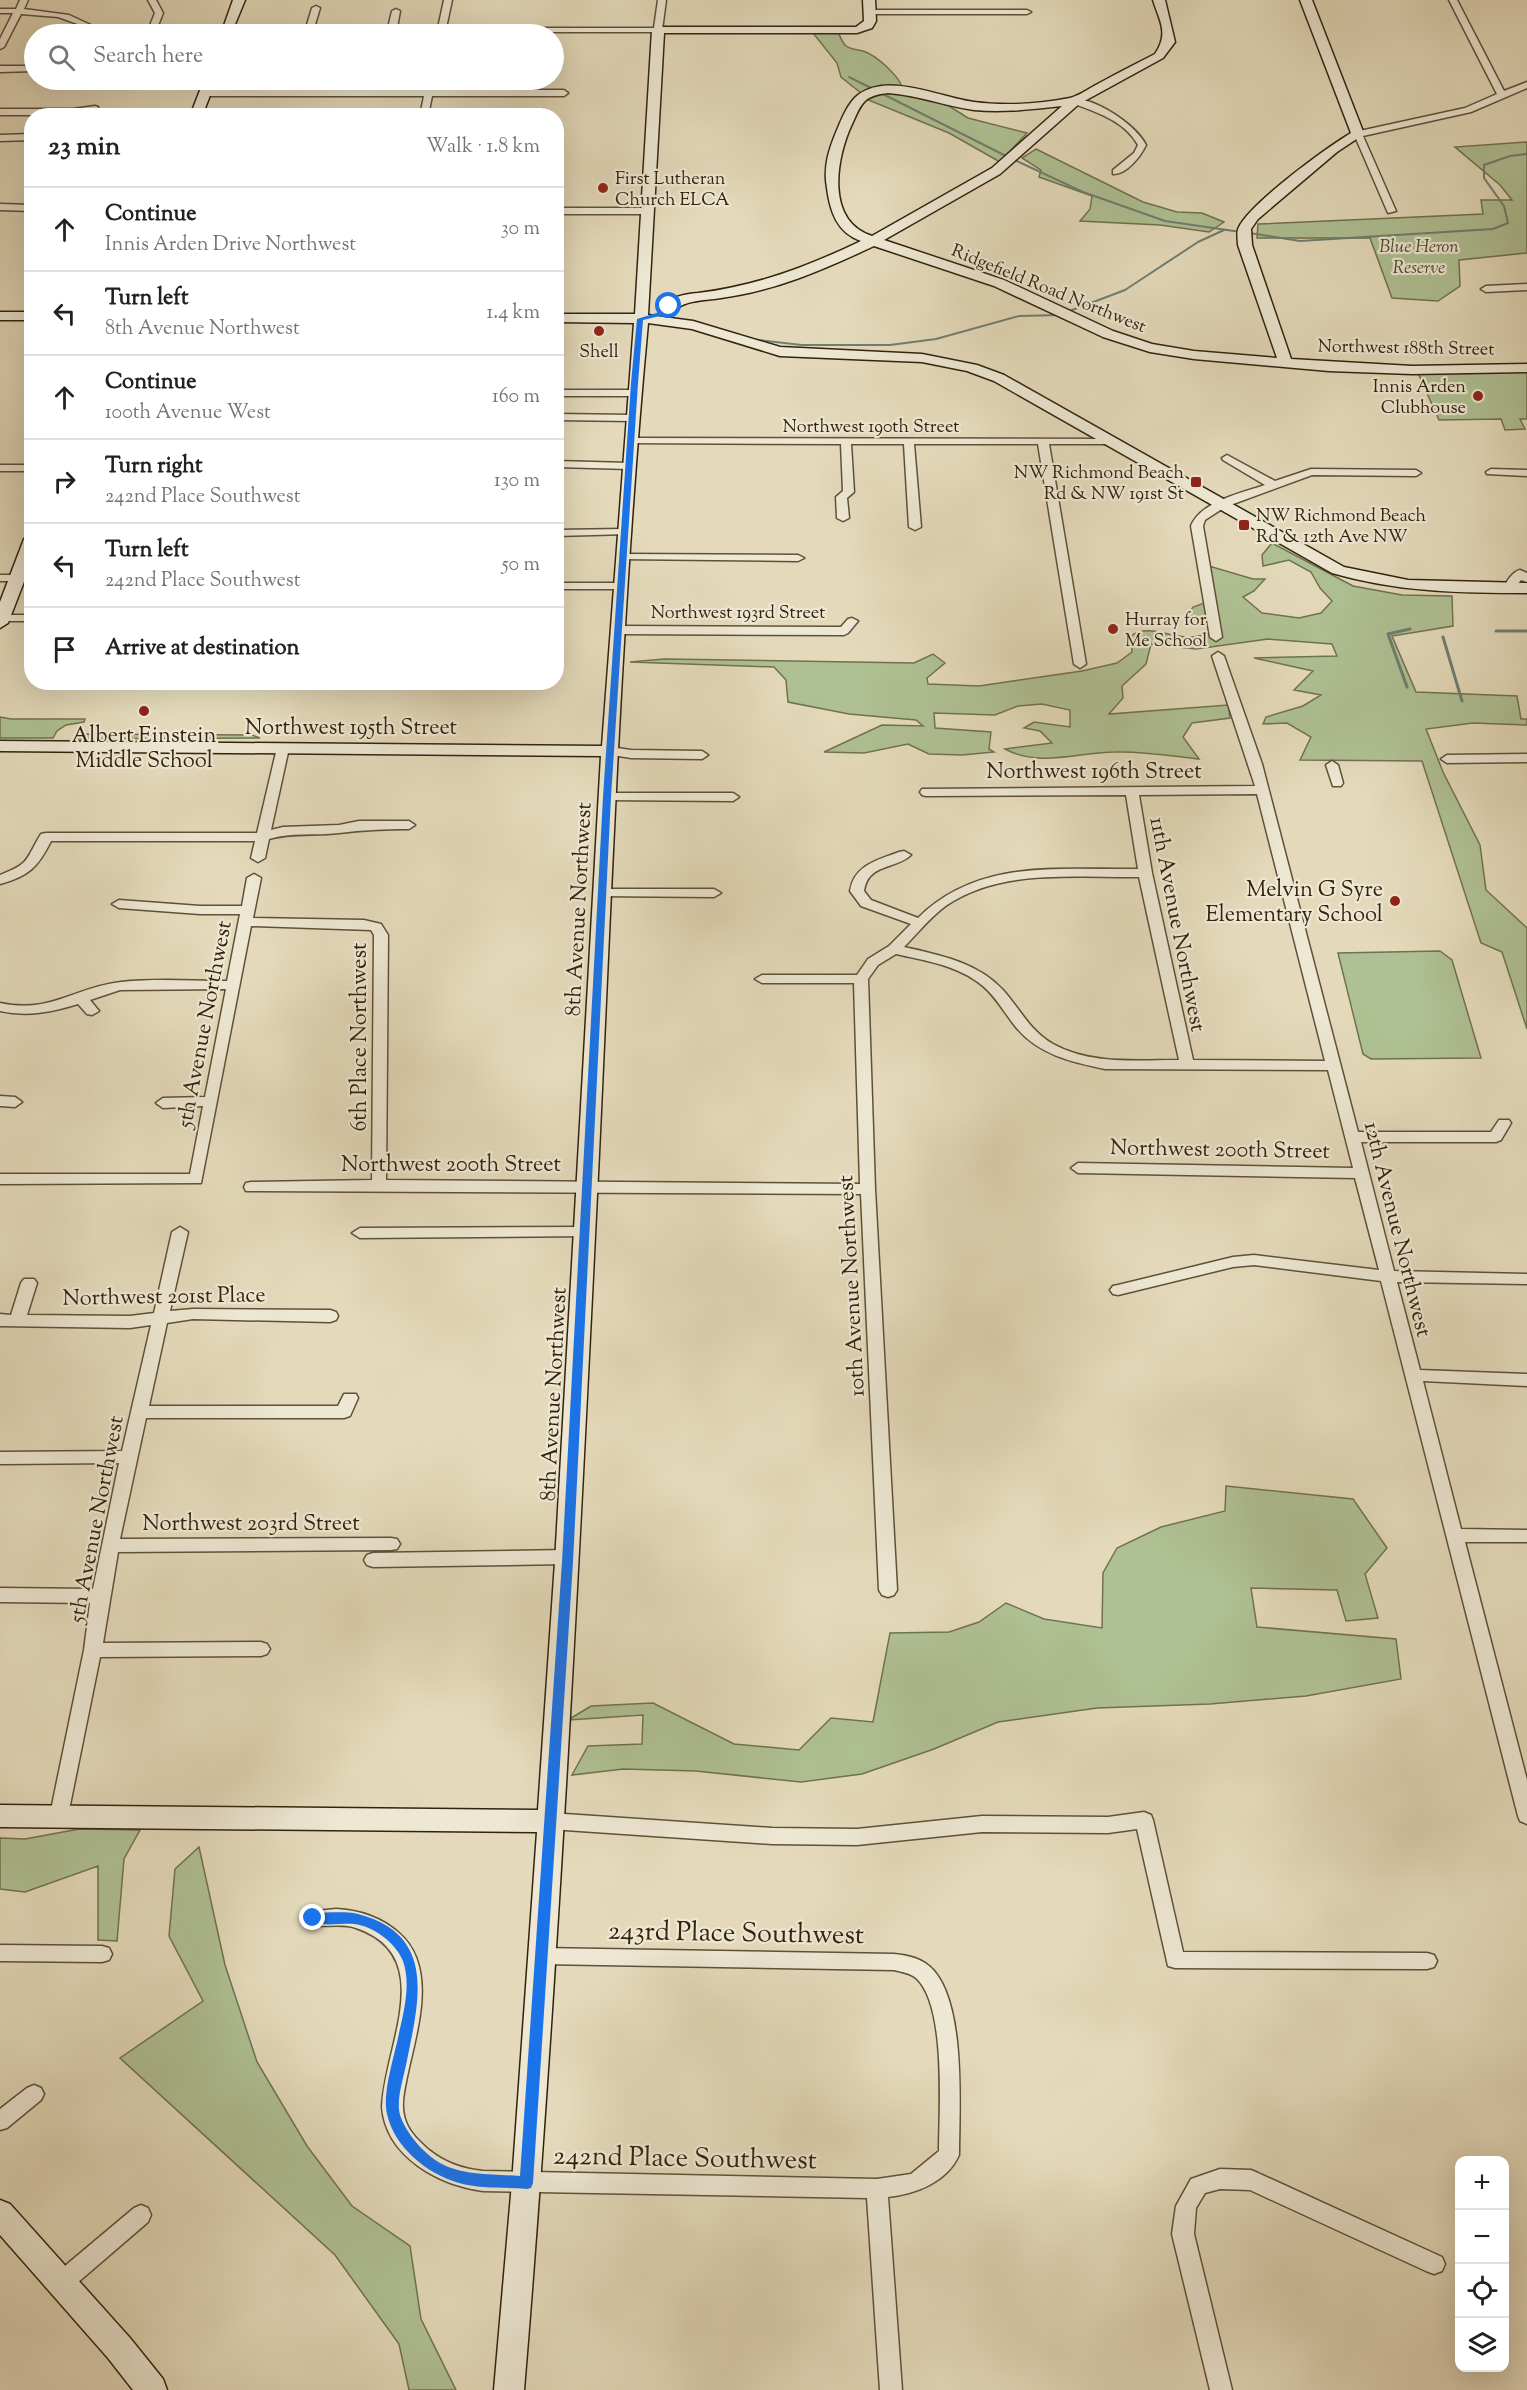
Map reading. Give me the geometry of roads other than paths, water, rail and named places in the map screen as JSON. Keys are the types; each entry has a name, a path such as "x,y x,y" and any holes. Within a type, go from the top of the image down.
{"street":[{"path":"0,47 24,0"},
{"path":"152,0 159,13 155,24"},
{"path":"230,24 238,0"},
{"path":"443,24 448,0"},
{"name":"8th Avenue Northwest","path":"509,2390 527,2183 542,1956 567,1557 607,797 642,299 646,211 656,94 658,30 662,0"},
{"path":"642,299 662,303 724,294 794,276 840,258 873,241 996,171 1075,101 1138,69 1165,50 1169,35 1159,0"},
{"path":"1306,0 1358,134 1391,211"},
{"path":"1453,0 1502,95"},
{"path":"564,31 848,31 868,26 870,6 1027,12"},
{"path":"311,24 316,8"},
{"path":"0,11 60,16 78,24"},
{"path":"393,24 396,11"},
{"path":"0,69 24,69"},
{"path":"1284,363 1245,245 1244,229 1253,216 1333,149 1358,134 1468,110 1527,85"},
{"path":"199,108 206,90"},
{"path":"425,108 429,90"},
{"name":"Ridgefield Road Northwest","path":"1075,101 992,107 952,102 906,90 870,94 862,98 851,112 836,148 832,180 840,221 858,236 999,283 1129,342 1180,353 1284,363"},
{"path":"205,93 564,93"},
{"path":"1075,101 1116,120 1140,138 1142,145 1138,154 1116,172"},
{"path":"0,112 24,112"},
{"path":"0,138 24,138"},
{"path":"0,207 24,208"},
{"path":"564,211 646,211"},
{"path":"1486,289 1527,287"},
{"path":"640,319 666,312 703,308 715,303 724,294"},
{"path":"666,312 669,306 687,298"},
{"path":"693,325 692,317 703,308"},
{"path":"0,316 24,316"},
{"path":"564,318 640,319 693,325 749,345 792,353 920,356 971,366 999,378 1221,506 1338,570 1362,578 1420,588 1527,588"},
{"name":"Northwest 188th Street","path":"1284,363 1382,369 1527,368"},
{"path":"564,393 634,393"},
{"path":"564,417 633,418"},
{"name":"Northwest 190th Street","path":"631,441 1043,443 1111,441"},
{"path":"843,518 841,497 849,492 846,441"},
{"path":"909,442 915,527"},
{"path":"1043,443 1080,664"},
{"path":"1227,458 1275,486"},
{"path":"564,464 629,466"},
{"path":"0,468 24,468"},
{"path":"1216,637 1197,526 1200,518 1221,506 1311,472 1416,472"},
{"path":"1491,472 1527,473"},
{"path":"564,533 625,532"},
{"path":"623,557 798,558"},
{"path":"24,558 1,621 24,619"},
{"path":"1509,588 1520,573 1527,579"},
{"path":"564,586 621,586"},
{"name":"Northwest 193rd Street","path":"619,630 844,631 852,621"},
{"name":"12th Avenue Northwest","path":"1218,656 1263,790 1527,1816"},
{"name":"Northwest 195th Street","path":"0,746 610,751 631,754 702,755"},
{"path":"258,858 283,748"},
{"path":"1447,759 1527,758"},
{"path":"1332,765 1337,783"},
{"name":"Northwest 196th Street","path":"926,792 1263,790"},
{"name":"11th Avenue Northwest","path":"1132,792 1145,873 1186,1065"},
{"path":"607,797 733,797"},
{"path":"0,880 27,868 35,860 46,837 262,837 283,831 339,829 368,824 409,825"},
{"path":"904,855 861,874 857,882 857,891 866,903 920,923"},
{"path":"762,979 861,979 873,962 894,949 942,903 989,880 1014,875 1145,873"},
{"name":"5th Avenue Northwest","path":"0,1179 196,1179 254,878"},
{"path":"602,893 714,893"},
{"path":"119,904 248,916"},
{"name":"6th Place Northwest","path":"248,916 364,924 376,927 381,935 379,1185"},
{"path":"894,949 952,964 979,976 998,991 1021,1025 1038,1042 1059,1053 1105,1064 1335,1066"},
{"name":"10th Avenue Northwest","path":"861,979 868,1189 888,1590"},
{"path":"0,1007 36,1010 58,1007 120,986 232,985"},
{"path":"81,998 92,1011"},
{"path":"163,1103 210,1101"},
{"path":"1353,1137 1496,1137 1504,1123"},
{"name":"Northwest 200th Street","path":"1078,1168 1362,1173"},
{"name":"Northwest 200th Street","path":"250,1187 379,1185 868,1189"},
{"name":"5th Avenue Northwest","path":"59,1815 93,1650 100,1596 110,1546 138,1412 180,1232"},
{"path":"360,1233 584,1232"},
{"path":"1118,1290 1233,1262 1254,1260 1388,1276 1527,1279"},
{"path":"17,1320 29,1283"},
{"name":"Northwest 201st Place","path":"0,1320 130,1322 194,1314 330,1316"},
{"path":"1412,1375 1527,1380"},
{"path":"138,1412 345,1412 350,1398"},
{"path":"0,1458 129,1457"},
{"path":"1454,1535 1527,1536"},
{"name":"Northwest 203rd Street","path":"110,1546 391,1544"},
{"name":"Northwest 203rd Street","path":"374,1560 567,1557"},
{"path":"0,1596 100,1596"},
{"path":"93,1650 261,1649"},
{"path":"0,1816 550,1821 772,1836 857,1837 982,1824 1107,1825 1144,1820 1175,1960 1427,1961"},
{"name":"242nd Place Southwest","path":"313,1918 356,1919 374,1926 388,1934 400,1946 409,1961 413,1982 411,2007 393,2095 393,2113 406,2141 435,2167 460,2177 527,2183 877,2189 914,2185 932,2172 949,2155 947,2035 940,2006 927,1976"},
{"path":"0,1953 102,1954"},
{"name":"243rd Place Southwest","path":"542,1956 894,1962 914,1966 927,1976"},
{"path":"0,2121 33,2094"},
{"path":"1221,2390 1184,2234 1186,2206 1198,2186 1220,2179 1251,2180 1434,2264"},
{"path":"877,2189 891,2390"},
{"path":"0,2214 152,2390"},
{"path":"61,2283 141,2215"}],"waterway":[{"path":"849,77 1083,192 1165,221 1241,232"},
{"path":"1249,233 1300,241 1493,229 1508,223 1504,206 1484,178 1484,165 1510,156 1527,154"},
{"path":"1067,312 1125,290 1198,242 1224,230"},
{"path":"750,339 802,345 890,345 936,339 1019,316 1060,315"},
{"path":"1407,687 1388,634 1410,629"},
{"path":"1496,631 1527,631"},
{"path":"1443,637 1462,701"}],"place":[{"name":"First Lutheran Church ELCA","path":"603,188"},
{"name":"Shell","path":"599,331"},
{"name":"Innis Arden Clubhouse","path":"1478,396"},
{"name":"NW Richmond Beach Rd & NW 191st St","path":"1196,482"},
{"name":"NW Richmond Beach Rd & 12th Ave NW","path":"1244,525"},
{"name":"Hurray for Me School","path":"1113,629"},
{"name":"Albert Einstein Middle School","path":"144,711"},
{"name":"Melvin G Syre Elementary School","path":"1395,901"}],"park label":[{"name":"Blue Heron Reserve","path":"1419,256"}]}
